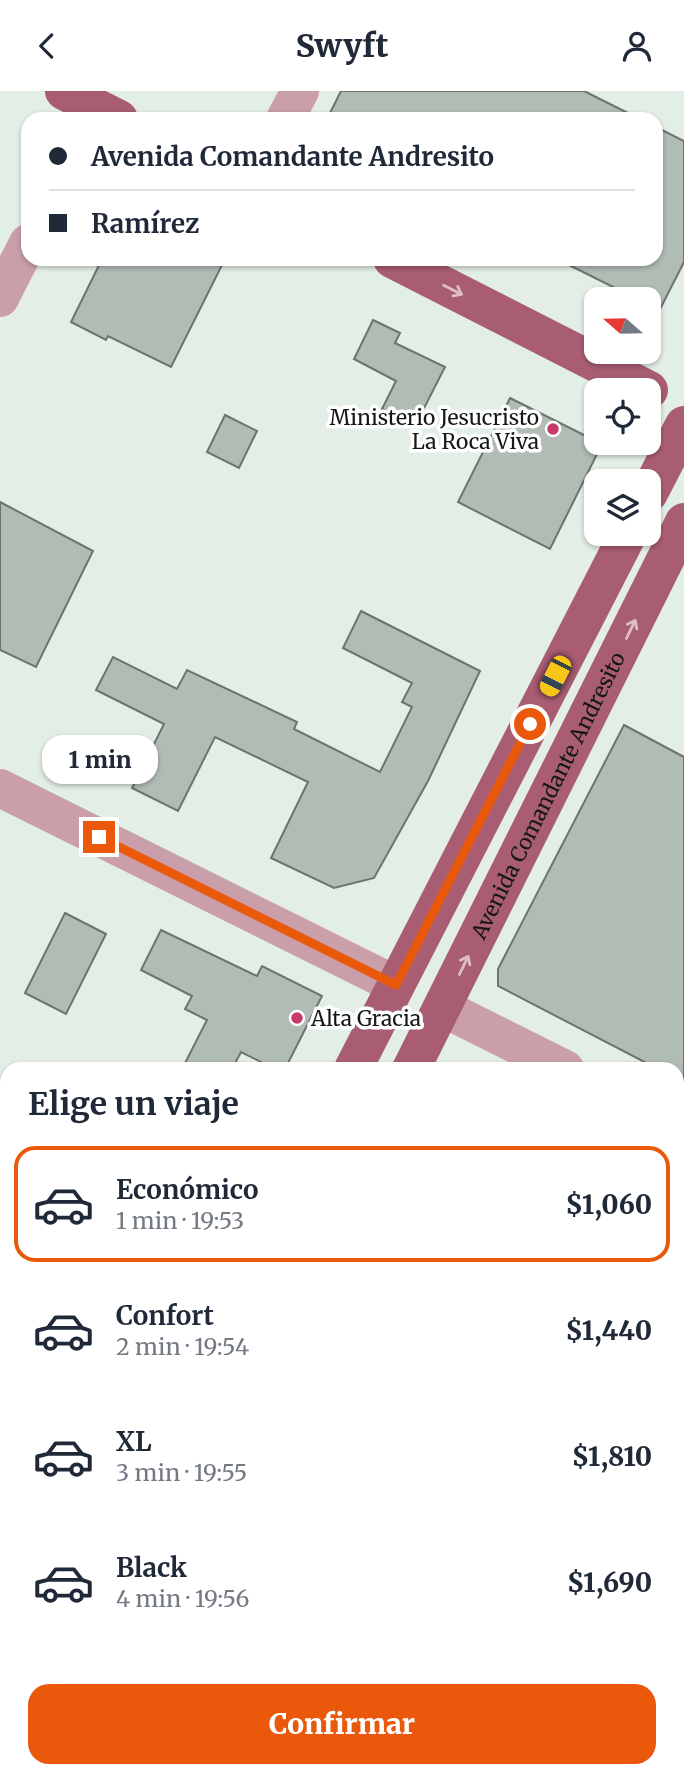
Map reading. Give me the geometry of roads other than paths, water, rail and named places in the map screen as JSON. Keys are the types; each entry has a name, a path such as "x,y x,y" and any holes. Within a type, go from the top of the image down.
{"main road":[{"path":"64,91 98,112"},
{"path":"406,266 625,378"},
{"path":"661,397 684,409"},
{"path":"661,470 684,425"},
{"name":"Avenida Comandante Andresito","path":"415,1062 684,522"},
{"path":"358,1062 622,546"}],"street":[{"path":"289,112 300,91"},
{"path":"0,298 21,257"},
{"path":"0,788 396,985"},
{"path":"443,1008 551,1062"}],"place":[{"name":"Ministerio Jesucristo La Roca Viva","path":"553,429"},
{"name":"Alta Gracia","path":"297,1018"}]}
